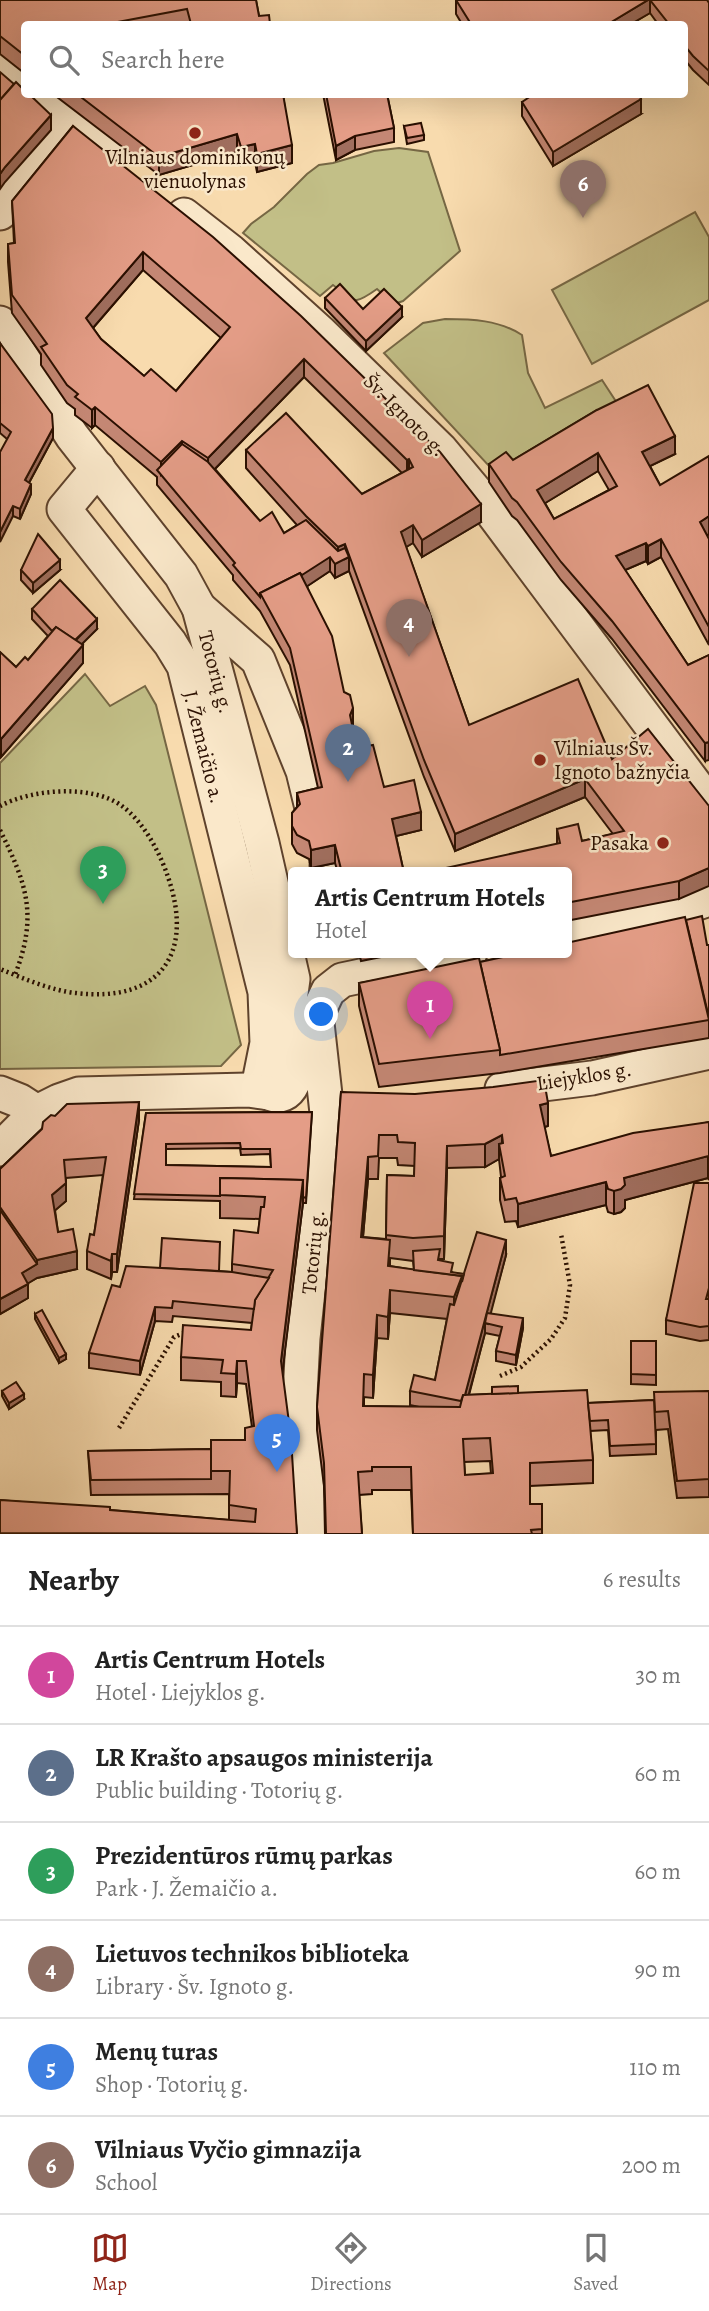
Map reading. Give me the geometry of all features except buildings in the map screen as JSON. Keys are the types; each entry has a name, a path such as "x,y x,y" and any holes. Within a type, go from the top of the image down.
{"street":[{"path":"0,68 21,86"},
{"path":"36,98 131,174"},
{"path":"0,213 67,124"},
{"name":"Šv. Ignoto g.","path":"162,198 230,251 321,333 441,450 482,499 709,803"},
{"name":"Totorių g.","path":"0,323 72,436 181,575 199,608 198,660 224,761 262,843 288,957"},
{"name":"J. Žemaičio a.","path":"97,468 64,509 170,643 198,660"},
{"path":"199,608 258,660 303,771 312,808"},
{"path":"224,761 292,747"},
{"path":"572,933 677,910 709,899"},
{"name":"Totorių g.","path":"271,1083 294,1059 288,1015 293,979 288,958"},
{"path":"342,966 421,958"},
{"name":"Totorių g.","path":"310,1534 300,1395 303,1338 327,1113 317,1033 318,1015 342,966"},
{"name":"Liejyklos g.","path":"470,1093 592,1078 709,1052"},
{"path":"0,1149 37,1112 79,1094 271,1083 325,1097 360,1097"},
{"path":"0,1093 37,1112"}],"path":[{"path":"0,806 33,793 58,791 108,799 122,806 139,823 166,870 177,914 176,940 166,964 154,979 120,993 73,993 0,969"},
{"path":"0,830 18,866 27,897 26,944 15,975"},
{"path":"500,1376 521,1367 551,1339 565,1318 570,1285 561,1234"},
{"path":"119,1428 174,1337 183,1332 195,1333"}],"shaded area":[{"path":"399,148 428,152 460,251 403,301 394,304 377,289 355,300 333,285 320,296 243,233 319,165 374,151"},
{"path":"695,212 709,237 709,300 592,364 552,290"},
{"path":"445,319 495,323 522,335 528,373 545,408 602,380 617,403 510,473 489,466 384,353 423,323"},
{"path":"85,674 110,706 145,686 156,705 241,1045 221,1066 0,1069 0,763"}],"place":[{"name":"Vilniaus dominikonų vienuolynas","path":"195,133"},
{"name":"Vilniaus Vyčio gimnazija","path":"583,218"},
{"name":"Lietuvos technikos biblioteka","path":"409,657"},
{"name":"Vilniaus Šv. Ignoto bažnyčia","path":"540,760"},
{"name":"LR Krašto apsaugos ministerija","path":"348,782"},
{"name":"Pasaka","path":"663,843"},
{"name":"Prezidentūros rūmų parkas","path":"103,904"},
{"name":"Artis Centrum Hotels","path":"430,1039"},
{"name":"Menų turas","path":"277,1472"}]}
